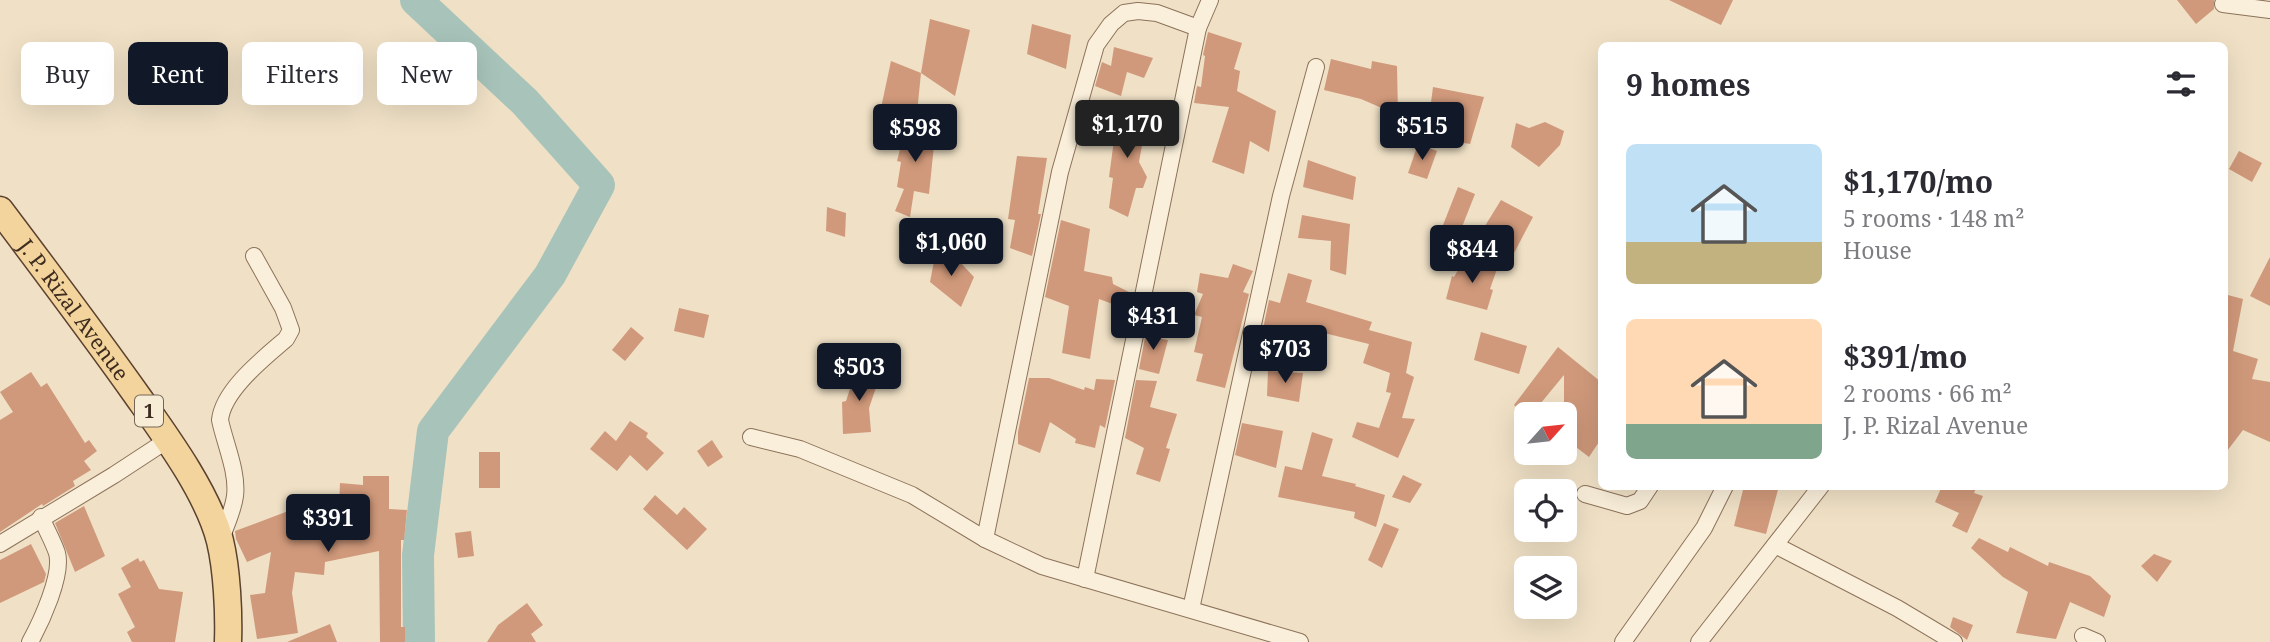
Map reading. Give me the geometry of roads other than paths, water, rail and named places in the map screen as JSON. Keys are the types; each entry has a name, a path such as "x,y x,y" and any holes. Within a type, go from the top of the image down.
{"main road":[{"name":"J. P. Rizal Avenue","path":"0,210 169,439 202,497 220,541 228,642"}],"street":[{"path":"1085,579 1198,29 1210,0"},
{"path":"2223,4 2270,10"},
{"path":"985,539 1060,172 1096,45 1111,24 1124,13 1138,10 1157,13 1198,29"},
{"path":"1192,609 1278,209 1316,67"},
{"path":"220,541 235,494 235,481 220,420 221,412 233,390 286,339 291,330 283,308 254,256"},
{"path":"751,437 800,449 912,495 985,539 1042,566 1300,642"},
{"path":"0,544 169,439"},
{"path":"1585,494 1628,506 1640,501 1647,490"},
{"path":"1623,642 1704,528 1723,490"},
{"path":"1699,642 1818,490"},
{"path":"30,642 43,620 53,589 58,556 41,517"},
{"path":"1775,545 1896,608 1954,642"}],"waterway":[{"path":"416,0 525,102 599,185 550,275 433,431 418,555 419,642"}]}
